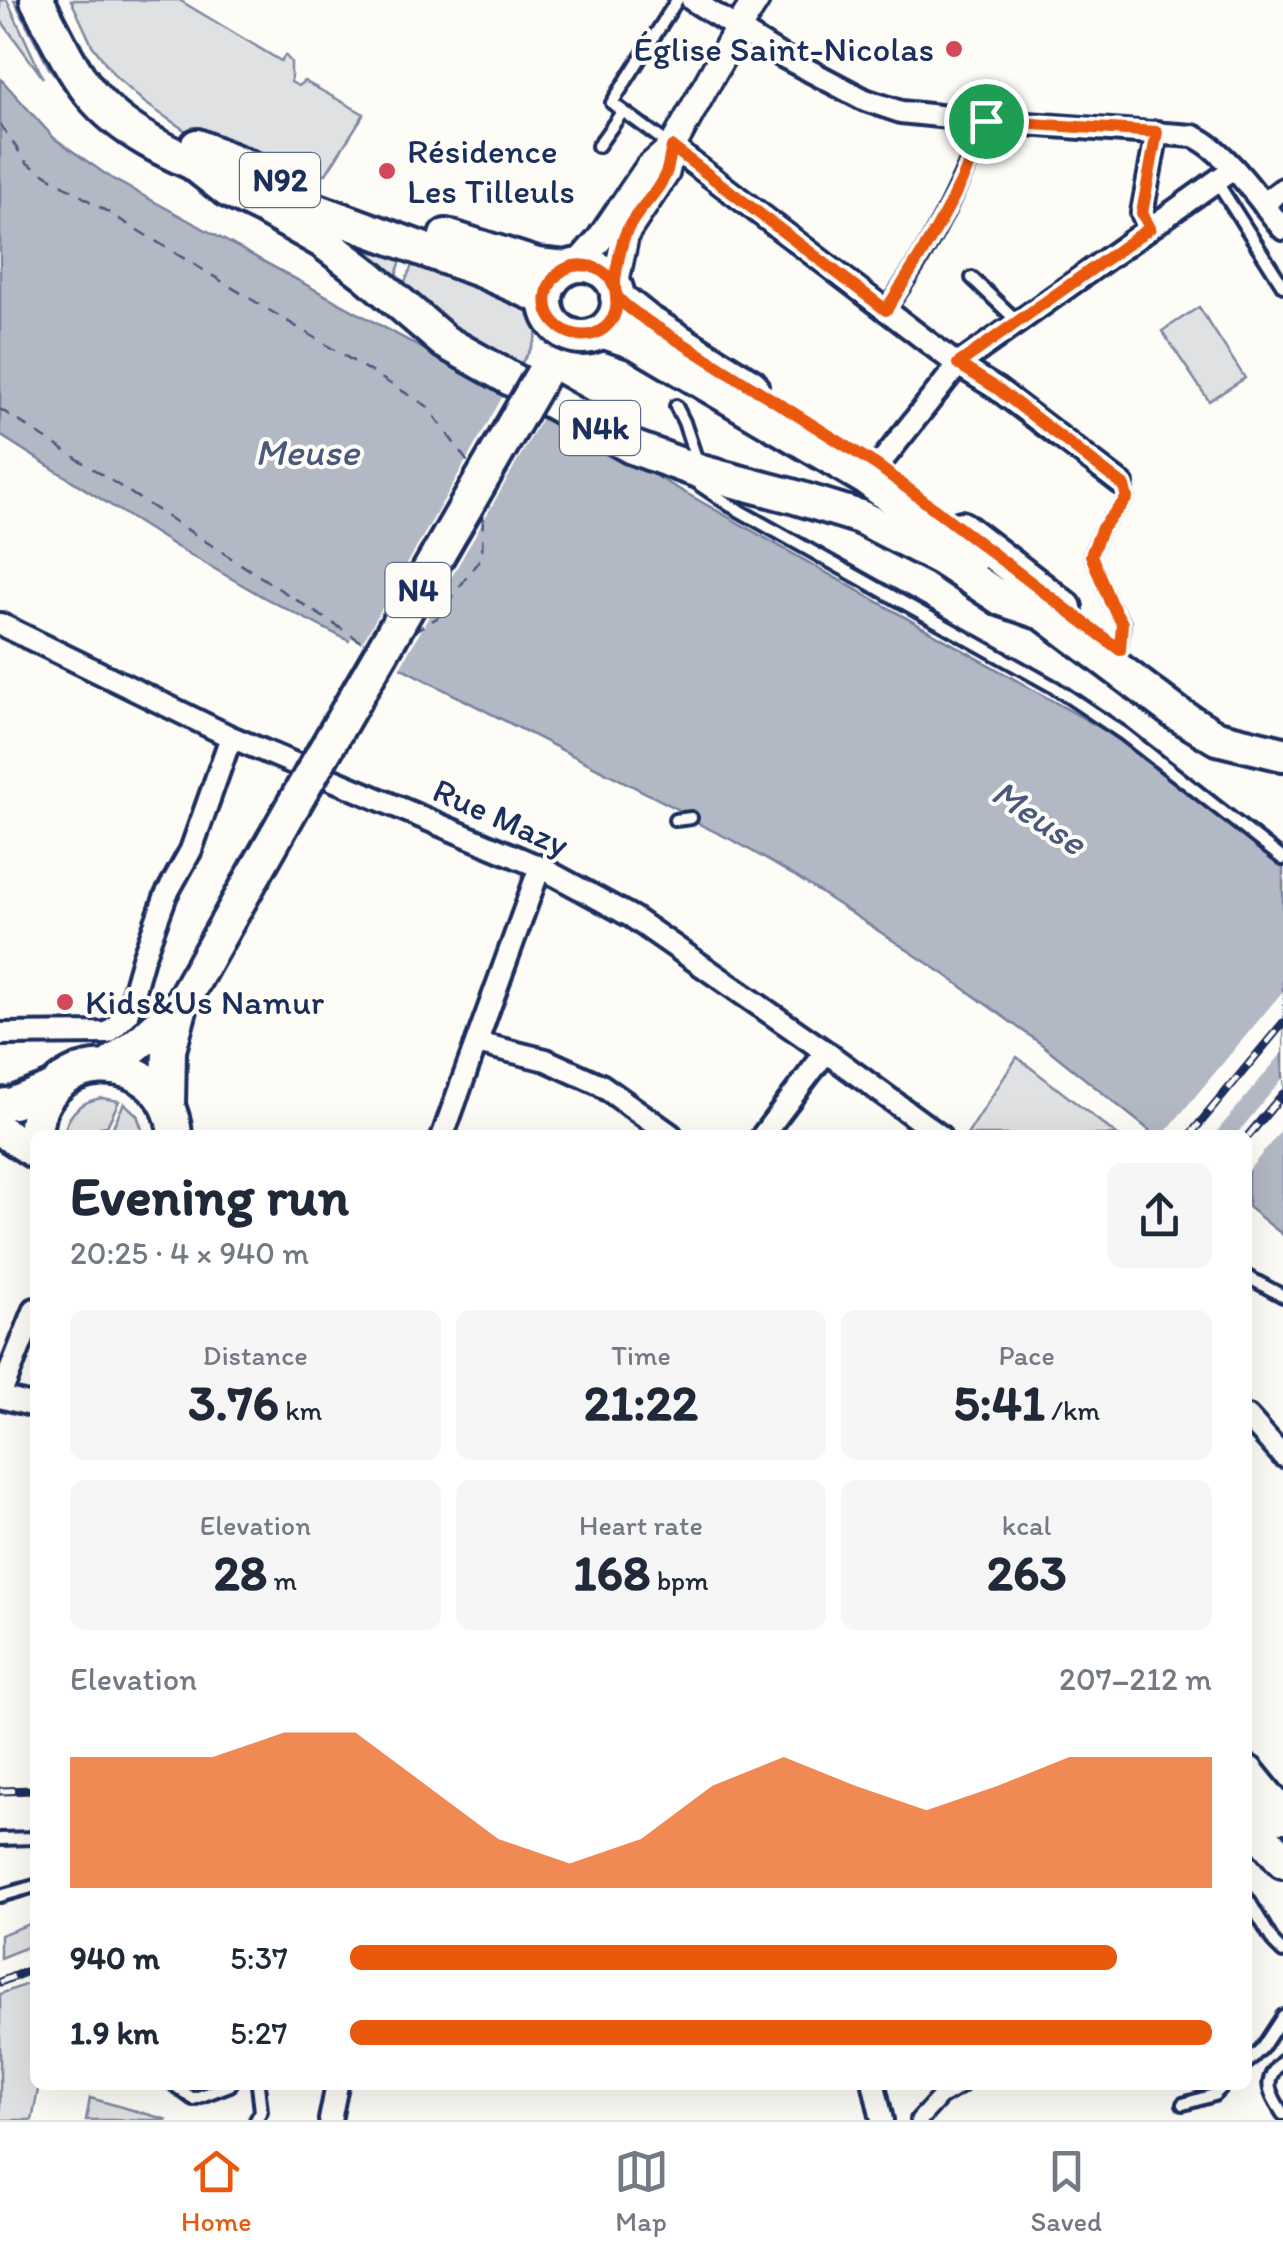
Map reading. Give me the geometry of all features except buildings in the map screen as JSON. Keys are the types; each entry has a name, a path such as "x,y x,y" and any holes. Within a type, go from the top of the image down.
{"main road":[{"name":"N92","path":"37,0 92,94 118,119 160,148 482,271 570,322"},
{"name":"N92","path":"56,0 70,34 106,86 165,133 324,198 537,265 572,267"},
{"name":"N4k","path":"194,164 227,190 322,242 445,342 632,447 700,472 860,518 940,558 1002,599 1045,614"},
{"path":"1283,736 1221,721 1188,702 878,466 650,322 598,269 588,265 572,267 556,276 549,286 570,322 637,343 868,479 1176,713 1217,738 1283,754"},
{"path":"570,322 611,321 617,310 616,291"},
{"name":"N4","path":"174,1127 169,1050 182,1002 570,322"},
{"name":"N4","path":"109,1066 146,1038 182,1002"},
{"path":"36,1130 37,1118 54,1088 70,1075 109,1066 133,1072 154,1086 174,1127"},
{"path":"0,1105 54,1088"},
{"path":"0,1130 30,1151"},
{"path":"1252,1788 1265,1837"}],"street":[{"path":"692,0 778,54 865,100 901,112 1194,136 1207,142 1225,175 1262,204 1283,229"},
{"path":"616,291 626,233 666,172 672,147 756,0"},
{"path":"886,310 946,212 986,121"},
{"path":"1150,228 1142,213 1157,132"},
{"path":"572,267 599,240 648,168 672,147"},
{"path":"672,147 1122,484"},
{"path":"878,466 958,364 1225,175"},
{"path":"1262,204 1283,189"},
{"name":"Rue Mazy","path":"0,624 231,738 540,867 632,916 932,1130"},
{"path":"0,1034 108,1033 127,1015 166,895 191,850 231,738"},
{"path":"445,1130 540,867"},
{"path":"478,1043 546,1060 601,1085 663,1130"},
{"path":"767,1130 826,1052"},
{"path":"30,1321 0,1396 30,1405"},
{"path":"1252,1421 1283,1456"},
{"path":"330,2120 336,2090"},
{"path":"875,2090 882,2120"},
{"path":"919,2120 952,2090"}],"lane":[{"path":"672,147 612,103 677,0"},
{"path":"598,146 623,111"},
{"path":"1225,175 1283,286"},
{"path":"972,278 1018,322"},
{"path":"676,406 700,472 697,483 731,506 1054,686 1124,734 1283,859"},
{"path":"1120,650 1122,623 1091,555 1102,528 1127,498 1122,484"},
{"path":"675,820 691,818"},
{"path":"1252,1278 1283,1296"},
{"path":"0,1840 30,1838"},
{"path":"0,1896 30,1887"},
{"path":"1252,1906 1283,1952"},
{"path":"1252,2058 1283,2016"},
{"path":"1283,2061 1271,2072 1268,2084 1283,2114"},
{"path":"181,2090 193,2099 217,2090"},
{"path":"256,2120 261,2112 259,2090"},
{"path":"1183,2104 1219,2090"}],"shaded area":[{"path":"0,0 7,0 43,78 0,19"},
{"path":"14,0 28,0 78,102 49,68"},
{"path":"71,0 179,0 281,61 285,55 291,62 291,82 298,86 304,81 364,114 326,174 186,131 116,77 92,45"},
{"path":"336,246 402,257 391,291"},
{"path":"414,261 521,302 530,311 537,329 535,338 512,375 400,293"},
{"path":"1199,307 1245,378 1209,401 1162,331"},
{"path":"1017,1057 1111,1130 970,1130"},
{"path":"89,1101 119,1101 107,1126 96,1130 65,1129 79,1107"},
{"path":"124,1103 137,1115 142,1130 113,1130"},
{"path":"30,1924 30,1946 0,1958 0,1935"},
{"path":"30,1983 30,2090 38,2090 32,2120 0,2120 0,1994"},
{"path":"90,2098 168,2120 86,2120"}],"water":[{"name":"Meuse","path":"0,78 54,138 111,178 661,479 1111,734 1283,868 1283,1235 1252,1210 1252,1130 1149,1130 1044,1046 944,974 798,878 691,820 691,816 265,598 0,435"}],"pier":[{"path":"507,389 546,411 398,671 349,643 352,638 362,643"},
{"path":"1283,991 1283,1052 1218,1130 1167,1130"},
{"path":"1283,1078 1283,1128 1252,1166 1252,1130 1240,1130"}],"ferry route":[{"path":"0,124 27,163 427,406 470,465"},
{"path":"0,409 368,646"},
{"path":"413,632 437,618 482,556 483,509"}],"railway":[{"path":"1194,1130 1283,1023"},
{"path":"1252,1131 1283,1094"},
{"path":"0,1791 30,1790"},
{"path":"0,1982 30,1970"}],"place":[{"name":"Église Saint-Nicolas","path":"954,49"},
{"name":"Résidence Les Tilleuls","path":"387,171"},
{"name":"Kids&Us Namur","path":"65,1002"}],"route":[{"path":"986,121 946,212 886,310 672,147 666,172 626,233 614,285 617,310 611,321 592,335 580,336 565,332 549,315 546,299 556,276 576,265 598,269 608,276 614,285 617,297 647,321 878,466 1120,650 1122,623 1091,555 1102,528 1127,498 1124,486 998,389 958,364 1150,228 1142,213 1157,132 986,121"}]}
